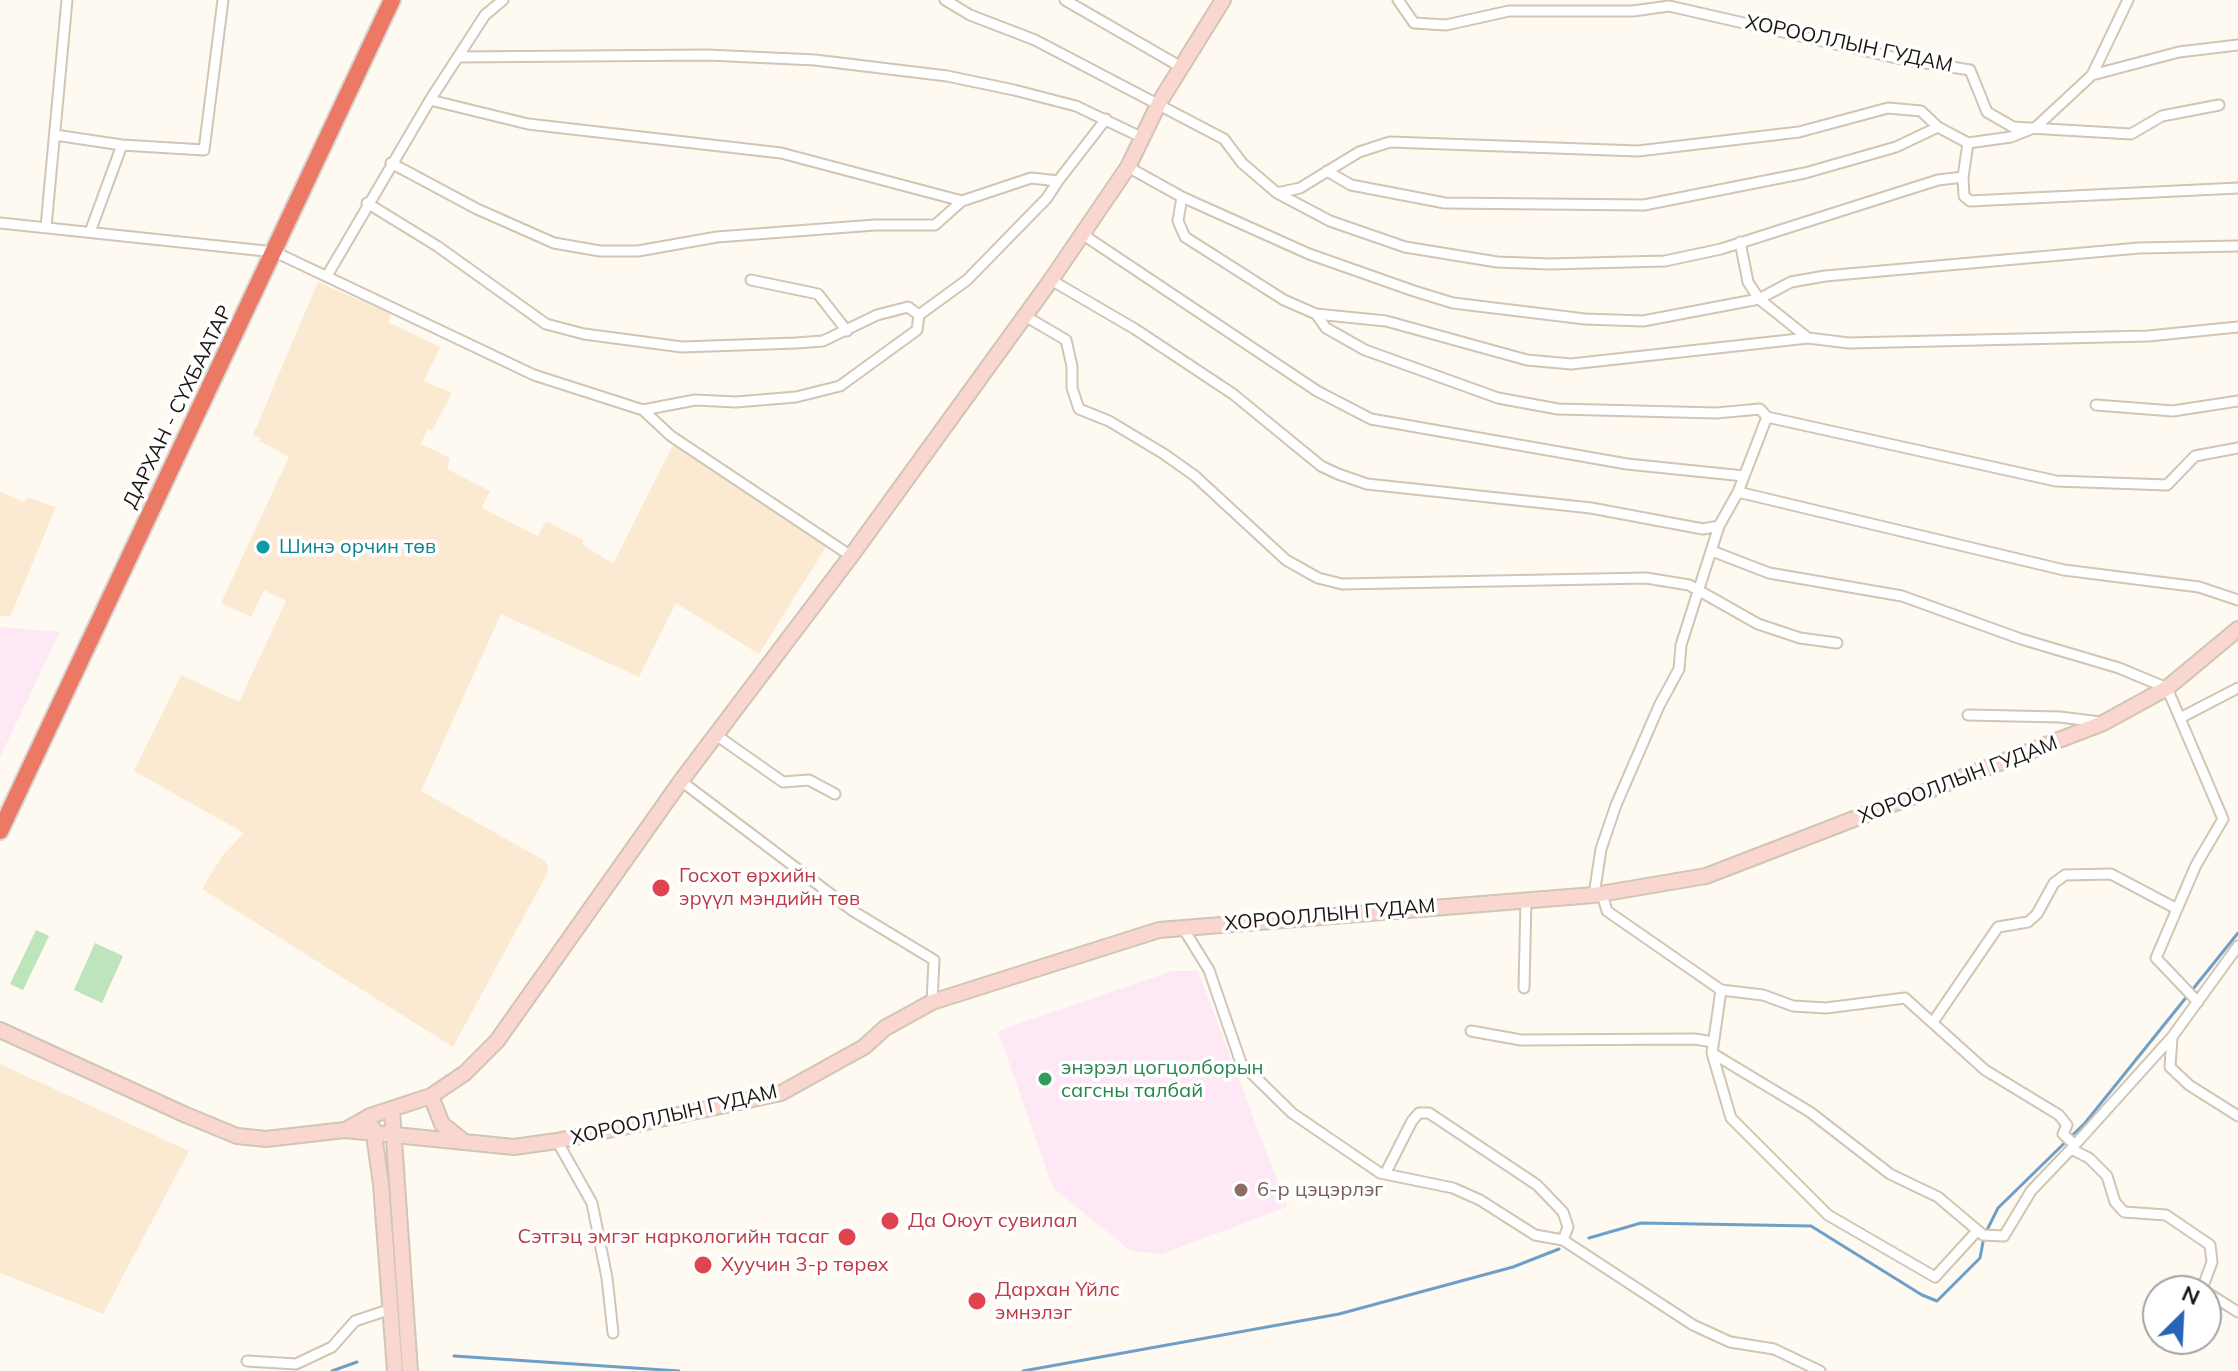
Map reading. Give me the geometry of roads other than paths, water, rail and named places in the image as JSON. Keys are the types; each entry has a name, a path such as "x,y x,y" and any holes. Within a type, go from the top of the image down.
{"highway":[{"name":"ДАРХАН - СҮХБААТАР","path":"0,831 392,0"}],"main road":[{"path":"0,1030 237,1136 266,1139 345,1130 370,1116 431,1096 465,1073 497,1041 681,781 851,556 1051,280 1128,167 1159,103 1223,0"},
{"name":"ХОРООЛЛЫН ГУДАМ","path":"345,1130 514,1147 557,1141 781,1093 864,1047 885,1028 932,1002 1129,938 1183,928 1598,894 1706,876 2103,723 2167,688 2238,629"},
{"path":"431,1096 442,1124 466,1143"},
{"path":"392,1111 410,1371"},
{"path":"370,1116 375,1135 395,1371"}],"street":[{"path":"46,227 67,0"},
{"path":"55,135 122,145 204,150 223,0"},
{"path":"328,274 430,100 485,15 503,0"},
{"path":"945,0 970,15 1035,40 1224,139 1242,163 1277,193 1330,221 1405,247 1497,262 1665,261 1740,242 1938,180 1963,177"},
{"path":"1065,0 1181,67"},
{"path":"1398,0 1414,23 1446,25 1509,6"},
{"path":"1277,193 1300,188 1359,152 1390,142 1638,151 1799,132 1888,108 1921,111 1938,127 1968,143 2011,137 2036,127 2092,75 2128,0"},
{"name":"ХОРООЛЛЫН ГУДАМ","path":"1509,6 1633,11 1669,6 1901,59 1970,70 1987,112 2013,127 2131,134 2162,116 2219,105"},
{"path":"2092,75 2179,52 2238,45"},
{"path":"458,57 708,55 815,60 947,76 1076,106 1143,138"},
{"path":"430,100 528,124 756,148 962,201"},
{"path":"643,410 695,400 736,402 796,397 840,386 917,330 919,315 967,280 1047,198 1106,119"},
{"path":"1327,171 1351,185 1445,203 1644,205 1805,173 1896,147 1938,127"},
{"path":"1968,143 1963,177 1964,196 1970,201 2238,188"},
{"path":"90,232 122,145"},
{"path":"391,163 477,209 554,243 600,251 638,251 730,236 875,225 935,225 962,201 1031,178 1058,181"},
{"path":"1128,167 1182,197 1309,254 1453,303 1565,318 1643,321 1759,299 1791,282 1825,276 2139,248 2238,246"},
{"path":"1182,197 1178,221 1185,237 1284,300 1316,314 1386,321 1527,360 1571,364 1808,338 1849,343 2148,336 2238,327"},
{"path":"367,203 448,253 546,324 584,334 682,347 823,341 877,315 908,307 919,315"},
{"path":"0,223 275,252 328,274 534,375 643,410 671,436 851,556"},
{"path":"1082,234 1317,391 1371,419 1627,464 1744,476"},
{"path":"1740,242 1748,282 1759,299 1808,338"},
{"path":"751,280 818,294 847,331"},
{"path":"1051,280 1135,329 1233,394 1321,466 1338,474 1367,484 1591,508 1703,529 1719,526"},
{"path":"1316,314 1326,328 1365,350 1498,398 1558,409 1716,413 1760,409 1767,417 2056,481 2167,485 2195,456 2238,448"},
{"path":"1025,316 1066,340 1072,366 1072,388 1079,409 1109,421 1174,461 1286,560 1318,578 1342,584 1646,578 1697,589 1758,624 1800,638 1837,643"},
{"path":"2096,405 2173,411 2238,401"},
{"path":"1767,417 1738,492 1719,526 1681,645 1679,669 1659,706 1616,805 1601,849 1598,894 1607,911 1721,990 1763,995 1793,1006 1815,1007 1905,998 1985,1070 2059,1115 2067,1125 2063,1134 2073,1147 2107,1176 2115,1202 2124,1212 2166,1215 2210,1245 2212,1262 2207,1275"},
{"path":"1738,492 2064,570 2199,587 2238,600"},
{"path":"1712,551 1769,573 1838,582 1902,596 2021,639 2119,668 2167,688 2223,819 2196,865 2156,958 2198,1002"},
{"path":"2182,717 2238,688"},
{"path":"1968,715 2060,717 2103,723"},
{"path":"716,735 783,782 809,780 835,794"},
{"path":"681,781 853,911 934,960 932,1002"},
{"path":"1933,1022 1998,927 2028,922 2037,914 2054,883 2065,875 2111,874 2177,909"},
{"path":"1524,988 1526,899"},
{"path":"1183,928 1209,970 1241,1063 1292,1113 1385,1174 1453,1188 1480,1200 1535,1235 1563,1240 1693,1325 1730,1342 1774,1349 1820,1371"},
{"path":"1712,1053 1810,1112 1890,1174 1938,1197 1977,1231 2004,1236 2031,1191 2172,1037 2238,946"},
{"path":"1721,990 1712,1053 1731,1118 1828,1215 1935,1277 1977,1231"},
{"path":"1471,1031 1521,1040 1695,1039 1713,1042"},
{"path":"2172,1037 2170,1067 2189,1085 2238,1116"},
{"path":"1385,1174 1412,1121 1419,1113 1429,1113 1537,1185 1563,1212 1568,1227 1563,1240"},
{"path":"557,1141 592,1203 607,1278 613,1333"},
{"path":"247,1361 296,1364 332,1347 355,1321 391,1309"}],"waterway":[{"path":"1987,1230 1998,1208 2085,1123 2238,933"},
{"path":"1589,1238 1641,1223 1811,1226 1922,1295 1937,1301 1980,1258 1983,1242"},
{"path":"1023,1371 1339,1314 1513,1267 1559,1249"},
{"path":"454,1356 679,1371"},
{"path":"332,1371 357,1362"}],"place":[{"name":"Шинэ орчин төв","path":"263,547"},
{"name":"Госхот өрхийн эрүүл мэндийн төв","path":"661,888"},
{"name":"энэрэл цогцолборын сагсны талбай","path":"1045,1079"},
{"name":"6-р цэцэрлэг","path":"1241,1190"},
{"name":"Да Оюут сувилал","path":"890,1221"},
{"name":"Сэтгэц эмгэг наркологийн тасаг","path":"847,1237"},
{"name":"Хуучин 3-р төрөх","path":"703,1265"},
{"name":"Дархан Үйлс эмнэлэг","path":"977,1301"}]}
